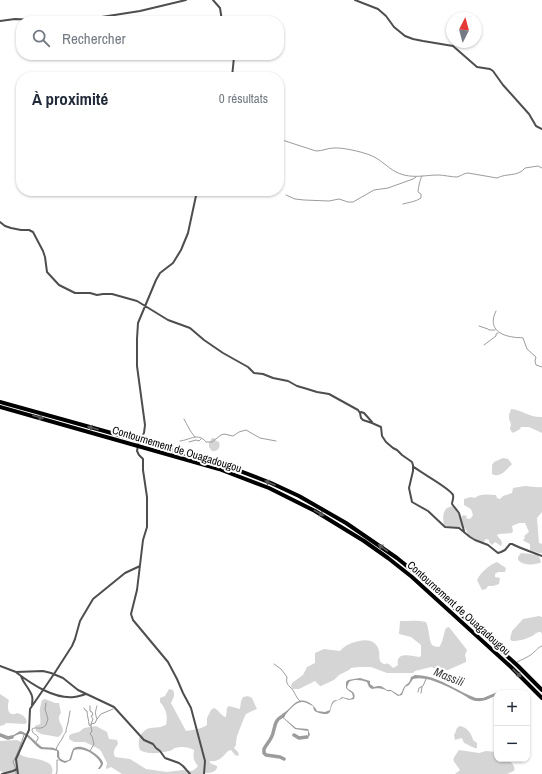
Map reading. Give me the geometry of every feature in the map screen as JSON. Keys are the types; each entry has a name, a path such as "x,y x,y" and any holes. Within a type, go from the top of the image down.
{"highway":[{"name":"Contournement de Ouagadougou","path":"0,402 219,463 242,471 299,496 346,523 391,553 418,575 518,666 542,690"},
{"name":"Contournement de Ouagadougou","path":"0,407 219,469 289,498 340,526 388,558 412,577 511,667 540,697"}],"street":[{"path":"108,16 140,11 186,0"},
{"path":"213,0 220,8 221,16"},
{"path":"355,0 378,8 394,27 405,36 413,39 453,46 477,67 490,69 493,71 529,114 536,126 542,129"},
{"path":"0,21 16,19"},
{"path":"232,72 234,60"},
{"path":"195,196 188,233 181,250 173,263 160,273 138,323 136,339 145,425 144,433 139,440 137,451 139,456 143,459 147,497 147,527 137,590 131,614 133,620 168,662 194,714 205,761 204,774"},
{"path":"0,222 5,226 33,232 45,257 47,272 59,285 74,293 90,293 97,296 112,294 137,301 168,320 190,328 222,354 248,367 254,373 263,374 272,378 288,381 297,386 329,394 358,410 373,423"},
{"path":"358,410 363,420 381,427 382,436 386,442 412,462 414,467 441,484 452,493 454,497 452,504 459,513 465,533"},
{"path":"414,467 410,484 412,502 428,511 445,527 459,528 475,540 488,545 498,553 512,544 542,556"},
{"path":"32,707 72,646 80,621 93,599 126,573 140,566"},
{"path":"0,666 16,672 34,685 44,690 64,697 76,697 87,694"},
{"path":"16,672 43,671 63,678 74,687 114,708 144,740 153,744 165,758 179,763 190,774"},
{"path":"18,774 16,759 29,730 32,707 31,692 22,681 21,676"},
{"path":"2,774 13,772 17,769"}],"shaded area":[{"path":"511,409 542,417 542,433 529,427 521,427 513,433 510,429 511,424 509,419"},
{"path":"212,438 215,438 215,440 220,444 216,451 212,451 209,447 209,443"},
{"path":"503,458 508,459 512,464 501,474 492,474 492,465 494,462"},
{"path":"525,486 542,487 542,512 537,518 539,543 542,544 542,553 530,550 530,544 523,540 525,538 524,536 529,532 525,523 519,523 512,526 512,533 497,535 502,541 501,546 495,542 492,545 489,540 486,539 483,543 469,536 465,528 444,525 444,512 447,508 453,506 461,518 463,515 467,516 466,518 471,518 473,515 471,509 464,505 464,499 471,497 475,498 479,495 496,495 497,498 500,499 503,496 512,493 513,488"},
{"path":"521,553 537,556 540,558 541,562 531,565 525,564 518,560"},
{"path":"497,562 506,568 505,572 498,572 495,574 495,577 500,578 499,584 488,586 486,589 482,590 477,580 486,569"},
{"path":"539,616 542,617 542,635 541,632 539,632 522,640 512,641 510,639 512,631 523,619"},
{"path":"400,621 426,622 431,643 432,645 438,647 441,643 446,628 449,627 467,650 465,655 466,662 448,670 441,670 431,667 415,671 413,673 387,673 371,667 351,668 339,675 334,680 321,686 315,681 299,689 292,689 292,683 303,675 307,667 315,663 315,653 324,649 340,651 351,643 362,640 369,641 374,643 378,648 381,662 384,664 389,664 393,668 398,665 399,658 401,656 421,656 421,645 411,637 399,634"},
{"path":"415,675 439,680 476,698 483,698 494,693 494,696 487,700 474,701 438,682 419,678 413,679 409,685 405,687 402,695 398,696 391,691 388,691 384,689 372,689 369,687 367,682 360,680 351,681 347,687 353,692 355,697 354,699 349,700 343,698 339,700 342,697 350,699 353,697 352,693 346,688 346,682 348,680 360,678 370,681 370,684 374,687 381,686 387,690 391,690 399,695 404,687 409,682 411,677"},
{"path":"169,689 173,690 174,693 171,703 186,731 207,725 207,718 211,710 214,708 226,717 227,708 229,706 240,709 243,697 248,696 252,698 257,709 246,714 244,718 234,748 239,755 235,755 231,750 228,751 219,760 210,761 210,763 217,766 216,770 204,774 122,774 111,767 106,768 107,763 99,749 85,742 74,742 69,739 71,734 79,732 84,728 96,726 107,732 109,739 117,740 118,744 114,752 115,757 130,759 146,769 167,772 194,770 198,766 194,760 194,750 192,749 180,747 165,752 150,753 143,752 139,747 139,738 144,731 149,728 166,725 166,712 160,702 160,698 165,696"},
{"path":"0,694 9,700 8,711 11,714 17,713 25,717 27,722 25,724 6,723 0,726"},
{"path":"45,699 59,703 61,713 59,719 63,731 58,737 41,734 36,731 35,726 40,724 42,700"},
{"path":"338,700 332,704 330,711 329,713 327,714 316,712 313,706 305,702 300,702 292,707 284,718 296,728 308,729 310,735 307,738 303,738 308,736 308,731 295,729 282,717 282,714 300,701 308,702 314,706 317,711 325,712 330,710 332,703 333,701"},
{"path":"460,726 469,731 473,740 477,743 477,748 464,743 462,738 455,740 454,735"},
{"path":"20,731 29,736 42,747 57,749 62,760 69,760 73,749 76,747 81,747 86,748 96,754 102,761 103,765 100,769 98,769 101,764 90,752 78,749 74,750 71,760 65,763 60,761 57,757 57,751 41,749 23,734 19,734 8,739 8,737"},
{"path":"17,740 21,742 18,753 23,756 47,762 51,765 52,774 7,774 0,771 0,741"},
{"path":"459,750 479,753 486,751 494,752 494,762 511,762 514,766 514,771 507,774 455,774 460,770 454,762 455,756"}],"waterway":[{"path":"284,141 316,151 338,148 362,152 373,156 396,172 408,176 438,175 457,177 468,173 497,178 519,173 525,168 538,166 542,168"},
{"path":"403,204 421,198 421,194 418,192 422,176"},
{"path":"286,195 295,199 304,200 329,201 339,199 353,202 374,190 388,188 416,177"},
{"path":"496,311 493,322 496,329 508,336 523,338 527,349 536,357 536,365 542,367"},
{"path":"479,326 489,330 495,330"},
{"path":"484,345 498,333"},
{"path":"184,419 195,437"},
{"path":"180,441 200,437 206,442 212,442 221,435 224,434 233,436 246,430 260,438 276,441"},
{"path":"189,442 196,440 199,441 201,439"},
{"path":"517,662 531,655 542,646"},
{"path":"274,664 281,669 287,677 288,684 300,701"},
{"path":"418,692 419,688 423,686 426,679"},
{"path":"421,693 422,687"},
{"path":"36,742 38,737 33,733 32,729 42,728 46,725 48,719 45,709 46,703"},
{"path":"90,706 90,711 93,715 91,716 93,719 91,724"},
{"path":"90,751 94,744 90,734 92,731 91,724 95,723 97,719 97,706"},
{"path":"84,708 87,711 89,725 91,726"},
{"path":"97,719 101,714 113,709"},
{"path":"56,750 66,732 70,711"},
{"path":"283,716 277,720 272,735 264,749 264,753 266,755 284,759"},
{"name":"Massili","path":"0,735 8,738 12,737"},
{"path":"16,774 16,769 13,762 24,735"},
{"name":"Massili","path":"294,735 299,738 307,737"},
{"path":"56,774 58,760"}]}
